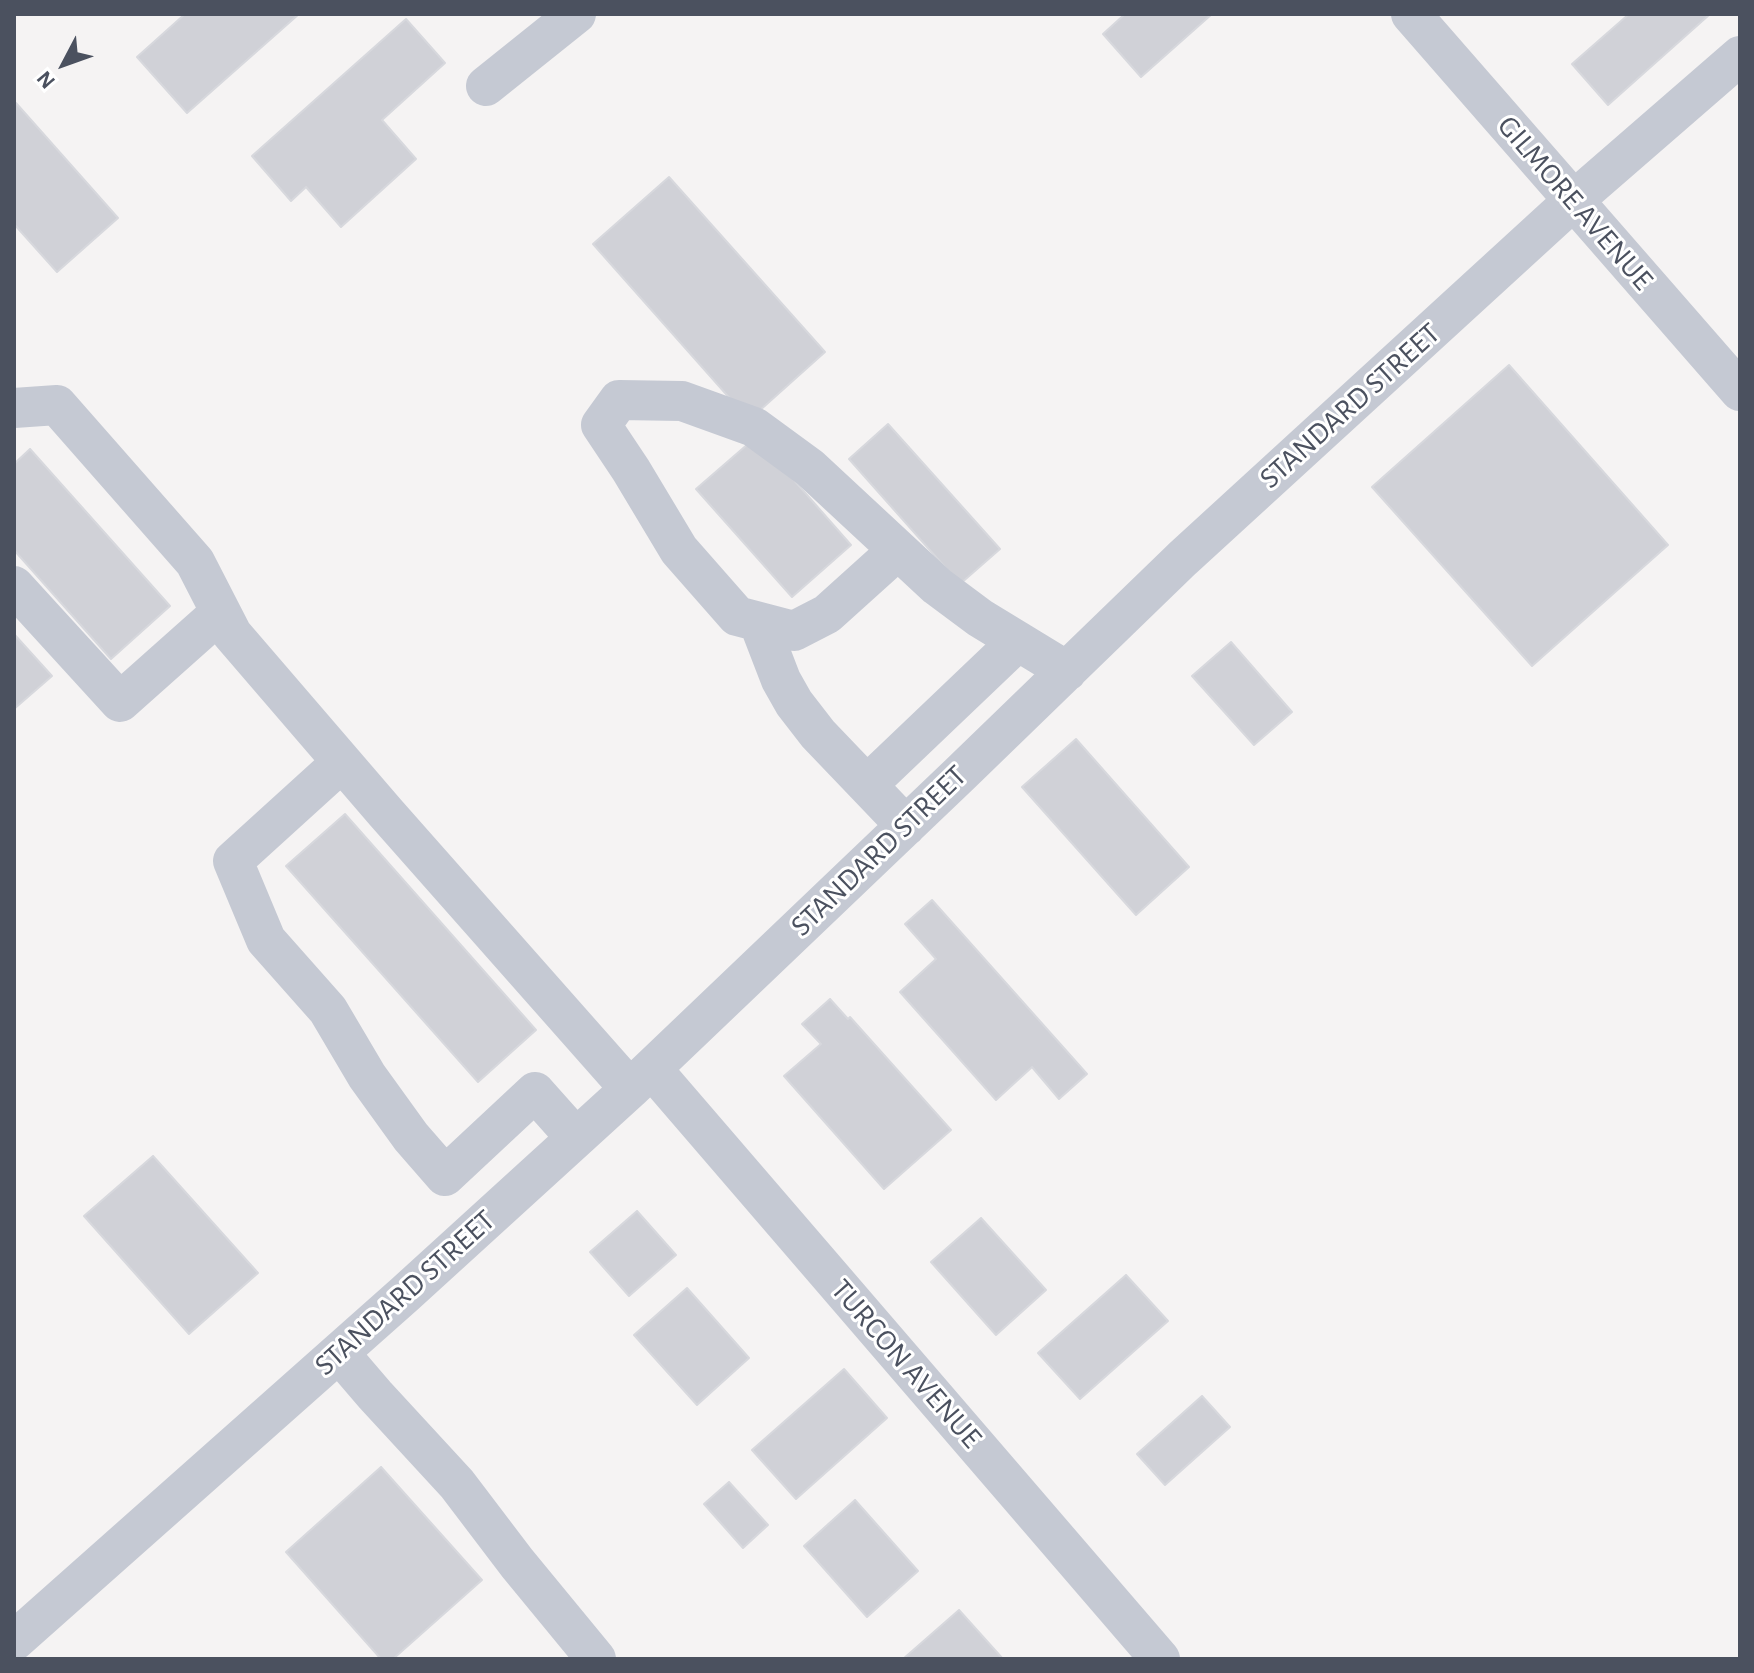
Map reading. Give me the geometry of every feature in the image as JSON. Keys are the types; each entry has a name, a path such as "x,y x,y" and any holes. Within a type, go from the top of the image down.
{"street":[{"path":"486,86 576,14"},
{"name":"GILMORE AVENUE","path":"1411,14 1740,391"},
{"name":"STANDARD STREET","path":"16,1635 339,1353 641,1079 1182,559 1573,201 1740,56"},
{"path":"898,550 827,614 794,631 737,616 679,550 601,425 619,400 682,401 754,427 810,468 953,598 1067,671"},
{"name":"TURCON AVENUE","path":"14,408 57,405 195,562 232,634 342,762 641,1079 1160,1659"},
{"path":"14,586 120,702 220,613"},
{"path":"759,623 781,680 794,703 818,734 906,826"},
{"path":"867,785 1018,641"},
{"path":"905,748 943,790"},
{"path":"342,762 233,861 266,940 328,1010 367,1076 411,1137 487,1219"},
{"path":"445,1176 535,1092 576,1138"},
{"path":"339,1353 457,1484 596,1659"}],"building":[{"path":"185,14 299,14 187,113 137,57"},
{"path":"1125,14 1212,14 1141,77 1103,34"},
{"path":"1629,14 1709,15 1608,105 1572,64"},
{"path":"406,19 445,63 382,120 416,159 341,227 306,187 291,201 252,156"},
{"path":"16,103 118,218 57,272 14,224"},
{"path":"669,177 825,352 749,420 593,244"},
{"path":"1509,365 1668,545 1532,666 1372,487"},
{"path":"888,424 1000,549 960,584 849,459"},
{"path":"756,437 851,545 792,597 696,489"},
{"path":"30,449 170,606 111,659 14,550 14,464"},
{"path":"14,634 52,676 14,709"},
{"path":"1231,642 1292,712 1254,745 1192,676"},
{"path":"1076,739 1189,867 1136,915 1022,787"},
{"path":"345,814 536,1030 478,1082 286,866"},
{"path":"932,900 1087,1074 1059,1099 1032,1067 996,1100 900,992 936,959 905,924"},
{"path":"830,999 848,1019 850,1017 951,1130 884,1189 784,1076 821,1044 802,1024"},
{"path":"153,1156 258,1273 189,1334 84,1216"},
{"path":"637,1211 676,1255 629,1296 590,1252"},
{"path":"981,1218 1046,1290 996,1335 931,1262"},
{"path":"1126,1275 1168,1321 1080,1399 1038,1353"},
{"path":"687,1288 749,1358 697,1405 634,1335"},
{"path":"844,1369 887,1418 796,1499 752,1450"},
{"path":"1202,1396 1230,1427 1165,1485 1137,1454"},
{"path":"381,1467 482,1580 393,1659 381,1659 286,1552"},
{"path":"729,1482 768,1525 743,1548 704,1504"},
{"path":"855,1500 918,1571 867,1617 804,1546"},
{"path":"959,1610 1003,1659 903,1659"}]}
